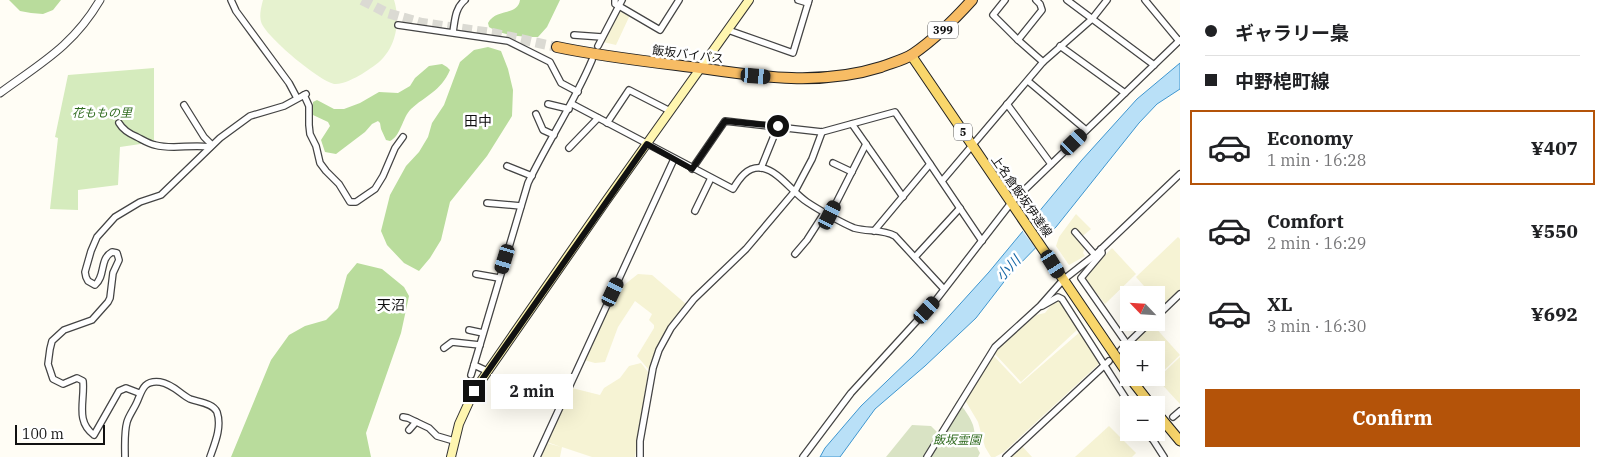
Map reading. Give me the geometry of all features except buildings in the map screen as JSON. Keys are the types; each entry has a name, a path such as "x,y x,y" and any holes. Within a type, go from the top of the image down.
{"highway":[{"name":"飯坂バイパス","path":"557,47 595,55 780,78 822,78 863,72 911,55 935,37 972,0"}],"main road":[{"path":"451,457 454,441 465,408 486,371 749,0"},
{"name":"上名倉飯坂伊達線","path":"911,55 1120,364"},
{"name":"上名倉飯坂伊達線","path":"1136,386 1144,396"},
{"path":"1165,422 1180,440"}],"street":[{"path":"0,94 65,45 80,30 100,0"},
{"path":"231,0 236,11 289,83 297,98"},
{"path":"453,32 456,12 460,4 465,0"},
{"path":"614,0 616,4 620,3 660,30 679,0"},
{"path":"728,30 793,52 808,1 798,0"},
{"path":"1005,0 993,15 1043,62"},
{"path":"1018,40 1042,10 1036,0"},
{"path":"1067,0 1154,65"},
{"path":"942,181 1043,62 1092,19 1107,0"},
{"path":"803,457 851,393 936,300 1013,205 1051,164 1180,40 1148,1"},
{"path":"598,46 620,3"},
{"path":"398,25 508,41 550,62 561,83 578,92"},
{"path":"574,35 602,37"},
{"path":"1060,46 1125,93"},
{"path":"471,375 521,206 532,176 571,106 592,60"},
{"path":"1028,81 1086,130"},
{"path":"607,123 629,90 670,111"},
{"path":"139,394 126,388 119,391 96,434 92,434 86,427 81,414 83,381 77,378 63,384 56,381 48,364 52,341 64,330 92,320 110,298 113,273 119,260 117,254 112,252 107,255 99,282 95,285 88,281 85,272 101,232 115,217 140,202 161,195 211,146 250,116 284,106 305,94 309,106 310,134 316,146 320,163 340,184 350,202 356,202 375,189 395,148 403,137"},
{"path":"548,104 571,106 598,118 733,189 742,175 748,171 761,168 780,178 808,203 853,227 889,233 896,236 944,288"},
{"path":"1007,104 1051,164"},
{"path":"184,105 211,146"},
{"path":"692,169 725,121 822,132 895,112 982,241"},
{"path":"536,114 543,130 554,135"},
{"path":"569,148 598,118"},
{"path":"119,123 121,128 132,135 154,145 168,147 211,146"},
{"path":"852,124 903,197"},
{"path":"761,168 778,126"},
{"path":"640,457 640,441 653,368 659,350 671,328 694,300 746,249 795,191 812,158 822,132"},
{"path":"795,254 827,213 852,172 866,144"},
{"path":"537,457 674,159"},
{"path":"833,163 852,172"},
{"path":"874,231 930,164"},
{"path":"507,166 532,176"},
{"path":"927,457 992,351 1040,306 1063,280 1101,249 1180,174"},
{"path":"695,211 711,178"},
{"path":"487,203 521,206"},
{"path":"915,257 960,208"},
{"path":"1076,232 1094,255"},
{"path":"1101,249 1102,253 1081,278 1125,341"},
{"path":"476,274 499,278"},
{"path":"1165,308 1180,294"},
{"path":"1040,306 1044,306 1058,297 1062,299 1107,362 1125,396"},
{"path":"469,330 483,333"},
{"path":"1130,341 1141,331"},
{"path":"444,348 452,342 480,344"},
{"path":"1006,457 1107,362"},
{"path":"474,365 486,371"},
{"path":"125,457 127,422 142,388 153,382 163,383 175,388 186,397 213,406 216,411 218,431 210,457"},
{"path":"1173,417 1180,411"},
{"path":"403,417 429,428 437,436 454,441"},
{"path":"409,430 416,422"},
{"path":"1153,441 1164,457"}],"shaded area":[{"path":"618,11 630,15 616,45 603,42"},
{"path":"1076,214 1091,229 1079,239 1085,247 1083,253 1085,256 1069,265 1056,246 1059,237"},
{"path":"1178,237 1180,239 1180,289 1165,303 1165,286 1144,286 1136,277"},
{"path":"1112,248 1136,274 1124,286 1120,286 1120,289 1105,304 1084,277"},
{"path":"638,274 652,275 686,304 672,322 649,370 637,356 654,328 654,325 649,320 652,314 635,301 618,327 605,362 595,363 584,360 614,293"},
{"path":"1059,300 1078,329 1021,382 994,353 1036,315 1045,313 1054,301"},
{"path":"1081,331 1101,362 1004,452 991,457 985,447 978,422 965,400 993,355 1020,384"},
{"path":"1146,331 1158,331 1180,355 1165,369 1165,341 1135,341"},
{"path":"1180,357 1180,404 1163,386 1165,386 1165,371"},
{"path":"641,363 648,372 635,457 592,457 562,447 560,457 540,457 547,443 561,447 547,442 572,388 600,395 604,388 620,378 629,366"},
{"path":"1109,426 1120,437 1120,441 1124,441 1136,453 1132,457 1075,457"},
{"path":"1022,446 1032,457 1010,457"}],"green space":[{"path":"9,0 61,0 53,10 43,14 20,11"},
{"path":"263,0 394,0 397,23 394,38 388,52 376,65 352,79 334,84 307,68 268,33 261,20 260,13"},
{"path":"520,0 560,0 547,27 538,37 506,34 489,27 488,23 492,18 515,8"},
{"path":"488,47 501,51 508,69 513,90 512,116 487,156 450,202 441,240 419,271 404,263 387,245 381,231 390,195 406,166 419,152 428,137 432,123 444,105 460,62 474,50"},
{"path":"442,64 450,70 446,77 437,88 411,109 394,139 386,140 378,121 336,154 325,152 321,140 330,126 328,122 313,115 313,102 317,100 334,109 344,109 360,103 379,92 398,93 410,86 415,78 429,66"},
{"name":"花ももの里","path":"154,68 154,142 120,147 118,185 78,190 78,210 50,209 58,138 55,137 68,75"},
{"path":"357,263 382,269 404,287 409,296 401,333 366,433 371,457 231,457 271,360 289,335 305,326 326,320 338,308 347,275"},
{"name":"飯坂霊園","path":"957,401 973,425 980,453 978,457 886,457 912,425 931,426 938,433"}],"water":[{"name":"小川","path":"1180,63 1180,89 1157,104 1139,123 1056,227 1010,274 976,318 925,366 875,409 840,457 820,457 825,448 861,406 913,356 989,272 1081,161 1137,99"}],"pier":[{"path":"1031,216 1047,239 1037,250 1021,229"}],"tunnel":[{"path":"362,0 387,13 422,23 492,33 557,47"}],"district":[{"name":"田中","path":"478,121"},
{"name":"天沼","path":"391,305"}],"route":[{"path":"474,391 647,144 692,169 725,121 778,126"}]}
